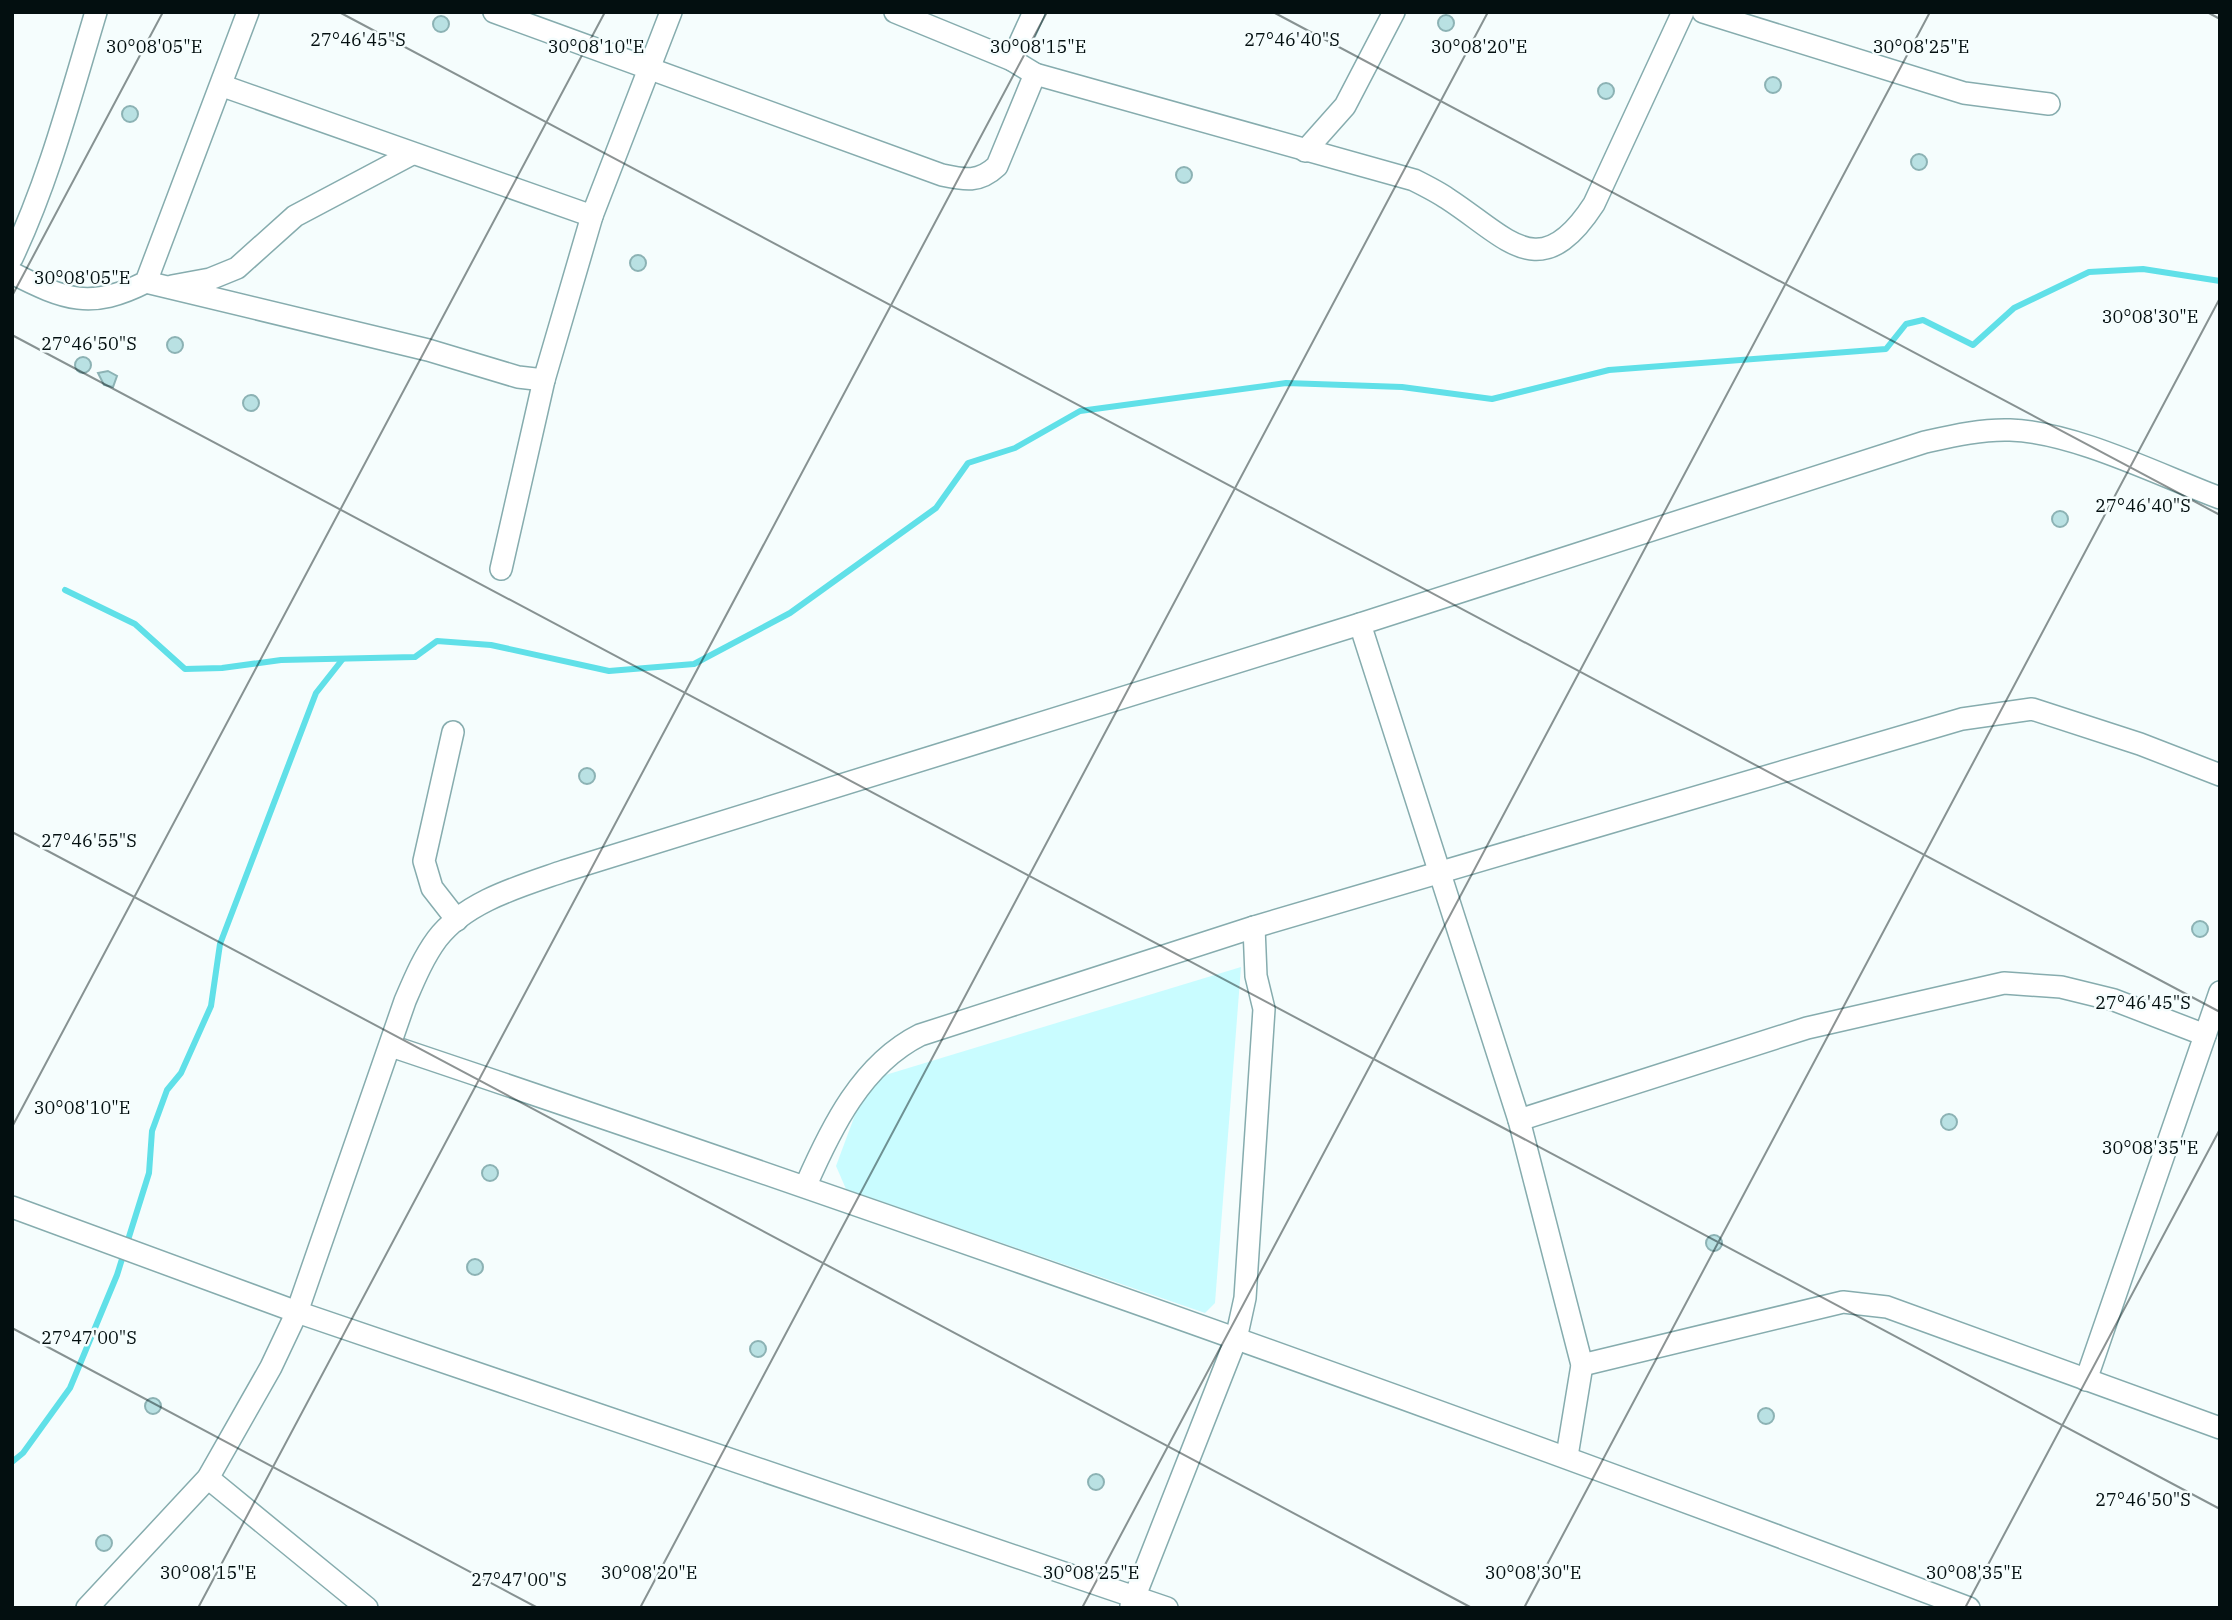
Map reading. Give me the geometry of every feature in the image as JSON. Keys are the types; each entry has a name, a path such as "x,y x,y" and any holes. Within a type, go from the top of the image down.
{"street":[{"path":"12,258 25,231 64,117 96,12"},
{"path":"157,284 248,12"},
{"path":"494,12 942,175 969,181 987,176 997,166 1035,74"},
{"path":"501,569 544,380 592,216 671,12"},
{"path":"895,12 1012,60 1035,74 1414,180 1447,198 1504,240 1529,250 1544,250 1562,242 1581,225 1594,204 1683,12"},
{"path":"1012,60 1034,12"},
{"path":"1305,151 1345,106 1394,12"},
{"path":"1703,12 1964,93 2049,104"},
{"path":"223,86 592,216"},
{"path":"12,273 38,286 84,301 157,284 210,279 237,268 295,216 412,154"},
{"path":"157,284 229,304 428,350 518,377 544,380"},
{"path":"87,1608 208,1478 271,1367 297,1312 405,1001 421,965 438,938 457,920 484,903 564,871 1360,624 1925,442 1981,432 2011,430 2076,443 2220,498"},
{"path":"1360,624 1519,1120 1582,1364 1567,1456"},
{"path":"806,1185 818,1156 875,1067 896,1047 920,1035 1254,926 1441,870 1962,719 2010,710 2032,709 2140,744 2220,775"},
{"path":"453,732 424,861 432,888 457,920"},
{"path":"1133,1601 1236,1339 1245,1298 1264,1009 1256,976 1254,926"},
{"path":"1519,1120 1807,1028 2004,983 2061,987 2114,1000 2205,1035"},
{"path":"2086,1380 2220,992"},
{"path":"391,1046 806,1185 1567,1456 1969,1608"},
{"path":"12,1207 297,1312 1133,1601 1167,1608"},
{"path":"1582,1364 1800,1311 1853,1302 1887,1307 2220,1428"},
{"path":"208,1478 368,1608"}],"shaded area":[{"path":"1241,967 1215,1303 1205,1313 846,1189 836,1166 862,1096 882,1076"}],"building":[{"path":"1446,15 1452,17 1452,29 1446,31 1440,29 1438,23 1440,17"},
{"path":"438,16 444,16 449,24 447,30 438,32 433,27 433,21"},
{"path":"1773,77 1779,79 1779,91 1773,93 1767,91 1765,85 1767,79"},
{"path":"1606,83 1612,85 1612,97 1606,99 1600,97 1598,91 1600,85"},
{"path":"130,106 136,108 136,120 130,122 124,120 122,114 124,108"},
{"path":"1919,154 1925,156 1925,168 1919,170 1913,168 1911,162 1913,156"},
{"path":"1184,167 1190,169 1190,181 1184,183 1178,181 1176,175 1178,169"},
{"path":"638,255 644,257 644,269 638,271 632,269 630,263 632,257"},
{"path":"175,337 181,339 181,351 175,353 169,351 167,345 169,339"},
{"path":"80,357 86,357 91,365 89,371 80,373 75,368 75,362"},
{"path":"108,371 117,376 113,387 104,385 98,373"},
{"path":"251,395 257,397 257,409 251,411 245,409 243,403 245,397"},
{"path":"2060,511 2066,513 2066,525 2060,527 2054,525 2052,519 2054,513"},
{"path":"587,768 593,770 593,782 587,784 581,782 579,776 581,770"},
{"path":"2200,921 2206,923 2206,935 2200,937 2194,935 2192,929 2194,923"},
{"path":"1949,1114 1955,1116 1955,1128 1949,1130 1943,1128 1941,1122 1943,1116"},
{"path":"490,1165 496,1167 496,1179 490,1181 484,1179 482,1173 484,1167"},
{"path":"1714,1235 1720,1237 1720,1249 1714,1251 1708,1249 1706,1243 1708,1237"},
{"path":"475,1259 481,1261 481,1273 475,1275 469,1273 467,1267 469,1261"},
{"path":"758,1341 764,1343 764,1355 758,1357 752,1355 750,1349 752,1343"},
{"path":"153,1398 159,1400 159,1412 153,1414 147,1412 145,1406 147,1400"},
{"path":"1766,1408 1772,1410 1772,1422 1766,1424 1760,1422 1758,1416 1760,1410"},
{"path":"1096,1474 1102,1476 1102,1488 1096,1490 1090,1488 1088,1482 1090,1476"},
{"path":"104,1535 110,1537 110,1549 104,1551 98,1549 96,1543 98,1537"}],"waterway":[{"path":"65,590 135,624 185,669 222,668 281,660 415,657 437,641 491,645 609,671 694,664 790,613 936,508 968,463 1015,448 1080,411 1286,383 1402,387 1492,399 1609,370 1886,349 1906,324 1923,320 1973,345 2014,308 2089,272 2143,269 2220,281"},
{"path":"12,1462 23,1453 70,1388 117,1275 149,1173 152,1131 167,1090 181,1073 211,1006 220,944 316,693 342,660"}]}
